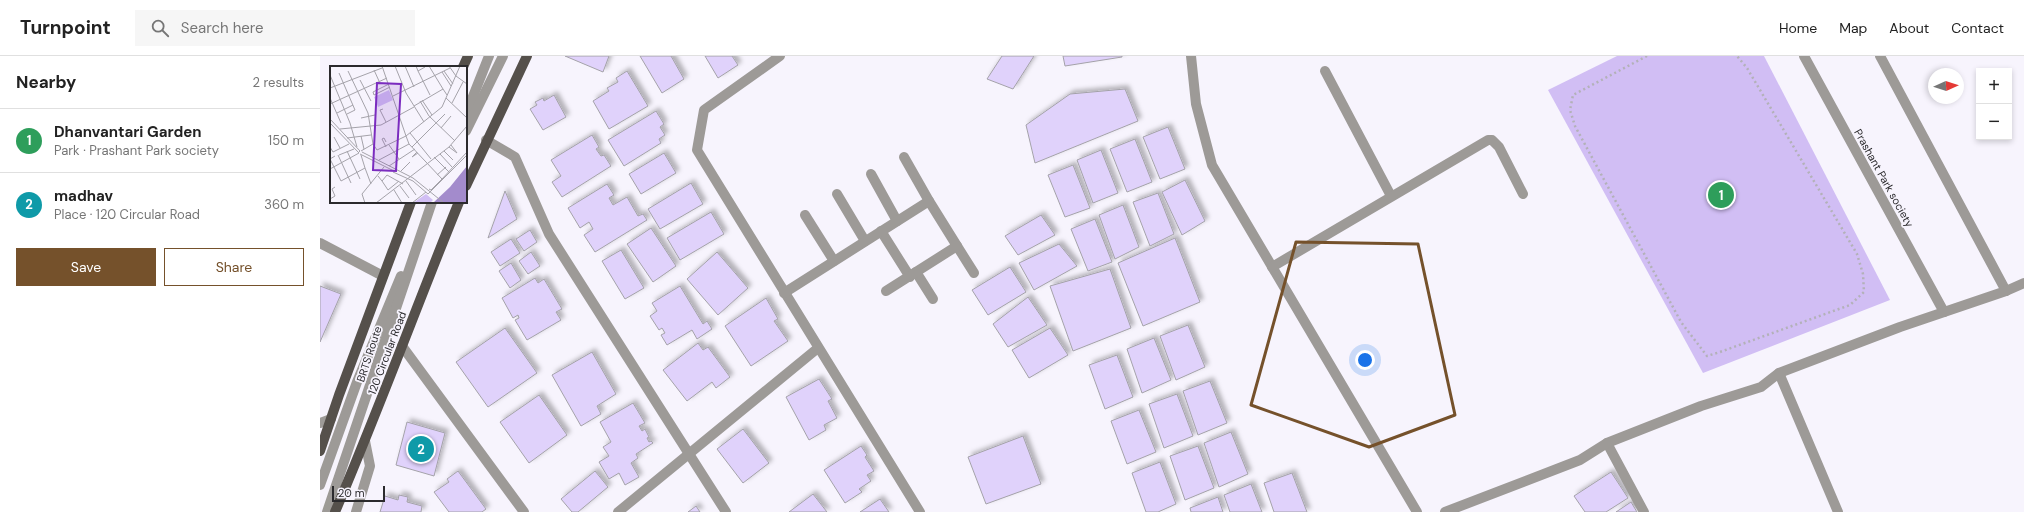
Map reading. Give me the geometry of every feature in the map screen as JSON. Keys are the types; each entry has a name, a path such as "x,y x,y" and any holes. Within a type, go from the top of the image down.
{"main road":[{"path":"463,66 468,56"},
{"path":"467,184 526,56"},
{"path":"320,451 411,203"},
{"name":"120 Circular Road","path":"335,512 365,441 460,203"}],"street":[{"path":"467,111 489,56"},
{"path":"467,129 503,56"},
{"path":"780,56 704,110 697,150 920,512"},
{"path":"1190,56 1196,104 1212,165 1417,512"},
{"name":"Prashant Park society","path":"1804,56 1944,312"},
{"path":"1880,56 2006,291"},
{"path":"1325,71 1391,196"},
{"path":"486,140 515,157 549,234 726,512"},
{"path":"1272,267 1488,140 1492,140 1499,147 1523,194"},
{"path":"904,157 929,201 974,273"},
{"path":"871,174 897,221"},
{"path":"837,194 865,241"},
{"path":"784,293 929,201"},
{"name":"BRTS Route","path":"320,485 357,382 432,203"},
{"name":"BRTS Route","path":"327,512 432,203"},
{"path":"805,215 834,260"},
{"path":"881,231 933,299"},
{"path":"320,243 384,276"},
{"path":"886,291 957,246"},
{"path":"1445,512 1580,460 1607,443 1701,406 1761,386 1779,373 1944,312 2006,291 2024,283"},
{"path":"402,346 524,512"},
{"path":"618,512 818,348"},
{"path":"1779,373 1838,512"},
{"path":"320,423 331,419"},
{"path":"356,512 370,466 365,441"},
{"path":"1607,443 1644,512"}],"path":[{"path":"1648,56 1573,95 1570,110 1575,126 1681,322 1707,356 1850,305 1864,292 1863,274 1857,254 1747,68 1737,56"}],"highlighted area":[{"path":"1296,242 1418,244 1455,415 1369,447 1251,405"}],"shaded area":[{"path":"1617,56 1764,56 1890,300 1703,373 1548,90"}],"building":[{"path":"565,56 609,56 603,72"},
{"path":"640,56 671,56 684,79 662,93"},
{"path":"705,56 732,56 738,65 718,78"},
{"path":"1002,56 1034,56 1013,89 987,79"},
{"path":"1063,56 1122,56 1122,57 1065,66"},
{"path":"627,71 648,106 609,129 593,101 609,91 607,88 618,82 616,78"},
{"path":"1125,89 1138,121 1035,163 1026,125 1070,94"},
{"path":"554,95 566,117 543,130 530,109 537,105 535,102 543,98 544,101"},
{"path":"656,111 664,124 660,127 665,135 659,139 661,143 624,166 608,140"},
{"path":"1168,127 1185,169 1160,179 1143,137"},
{"path":"592,135 599,147 596,149 601,156 604,155 611,166 562,197 552,182 561,176 551,160"},
{"path":"1135,139 1152,182 1127,192 1110,149"},
{"path":"1101,150 1118,193 1093,203 1077,160"},
{"path":"664,153 676,173 641,194 629,174"},
{"path":"1073,165 1090,208 1065,217 1048,175"},
{"path":"1185,180 1205,221 1182,235 1162,192"},
{"path":"691,183 703,204 660,229 648,209"},
{"path":"607,184 614,195 609,198 613,205 627,197 638,216 643,214 647,220 595,252 584,235 593,229 589,222 580,228 568,208"},
{"path":"505,191 517,219 488,238"},
{"path":"1158,193 1174,234 1150,246 1133,202"},
{"path":"1123,205 1139,247 1115,259 1099,215"},
{"path":"711,212 724,234 680,260 667,238"},
{"path":"1041,215 1055,235 1018,255 1005,236"},
{"path":"1095,219 1112,262 1088,271 1071,229"},
{"path":"651,228 676,266 653,282 627,244"},
{"path":"530,230 537,242 524,251 516,239"},
{"path":"1175,238 1200,302 1143,326 1118,263"},
{"path":"511,239 520,253 500,266 491,252"},
{"path":"1059,244 1077,266 1034,290 1019,263"},
{"path":"621,250 644,288 625,299 602,261"},
{"path":"531,252 540,266 528,274 519,261"},
{"path":"717,252 748,288 718,315 687,279"},
{"path":"511,263 521,280 510,288 499,271"},
{"path":"1010,267 1026,292 988,315 972,290"},
{"path":"1110,269 1131,328 1073,351 1050,286"},
{"path":"535,278 538,283 544,279 562,309 556,312 561,320 527,340 515,320 519,318 518,315 513,318 502,298"},
{"path":"320,286 341,294 320,342"},
{"path":"680,286 703,324 707,321 712,329 697,339 692,330 667,345 661,335 665,333 662,328 659,330 650,316 657,311 652,303"},
{"path":"1028,297 1047,325 1008,347 993,324"},
{"path":"766,298 778,319 774,321 788,341 751,366 725,326"},
{"path":"1188,325 1205,367 1176,380 1160,336"},
{"path":"505,328 537,373 488,407 456,362"},
{"path":"1050,328 1068,355 1029,378 1012,350"},
{"path":"1154,338 1171,380 1142,393 1127,349"},
{"path":"698,343 703,350 708,347 730,377 716,388 712,382 687,401 663,370"},
{"path":"592,352 616,394 597,406 601,414 581,426 552,375"},
{"path":"1117,355 1133,397 1105,409 1089,365"},
{"path":"819,379 832,399 828,401 837,418 824,425 826,430 809,440 786,397"},
{"path":"1210,381 1227,423 1198,435 1183,391"},
{"path":"1177,394 1193,436 1164,448 1149,404"},
{"path":"539,395 567,435 529,463 500,422"},
{"path":"633,403 645,423 639,426 642,431 645,429 649,437 647,438 649,442 651,441 653,443 636,454 638,458 631,463 639,477 625,485 619,473 609,479 599,462 609,456 603,447 611,442 600,422"},
{"path":"1139,410 1156,452 1127,464 1111,421"},
{"path":"407,422 445,433 434,476 396,465"},
{"path":"743,429 769,463 743,483 717,449"},
{"path":"1231,432 1248,474 1219,487 1204,443"},
{"path":"1023,436 1041,484 986,504 968,457"},
{"path":"861,446 867,455 865,457 874,471 867,475 871,481 859,489 862,492 845,503 824,470"},
{"path":"1198,446 1214,488 1185,500 1170,456"},
{"path":"1160,462 1176,504 1158,512 1146,512 1132,473"},
{"path":"458,471 486,509 482,512 449,512 434,492 449,482 447,479"},
{"path":"595,471 608,487 578,512 572,512 561,499"},
{"path":"1611,472 1628,498 1606,512 1585,512 1574,496"},
{"path":"1292,473 1307,512 1274,512 1264,483"},
{"path":"1251,484 1262,512 1230,512 1224,495"},
{"path":"813,494 827,512 789,512"},
{"path":"399,495 408,497 407,502 422,506 421,512 380,512 385,496 398,500"},
{"path":"1218,497 1223,512 1191,512 1190,508"},
{"path":"880,499 889,512 860,512"},
{"path":"1631,502 1637,512 1616,512"},
{"path":"696,506 700,512 688,512"}],"place":[{"name":"Dhanvantari Garden","path":"1721,195"},
{"name":"madhav","path":"421,449"}]}
